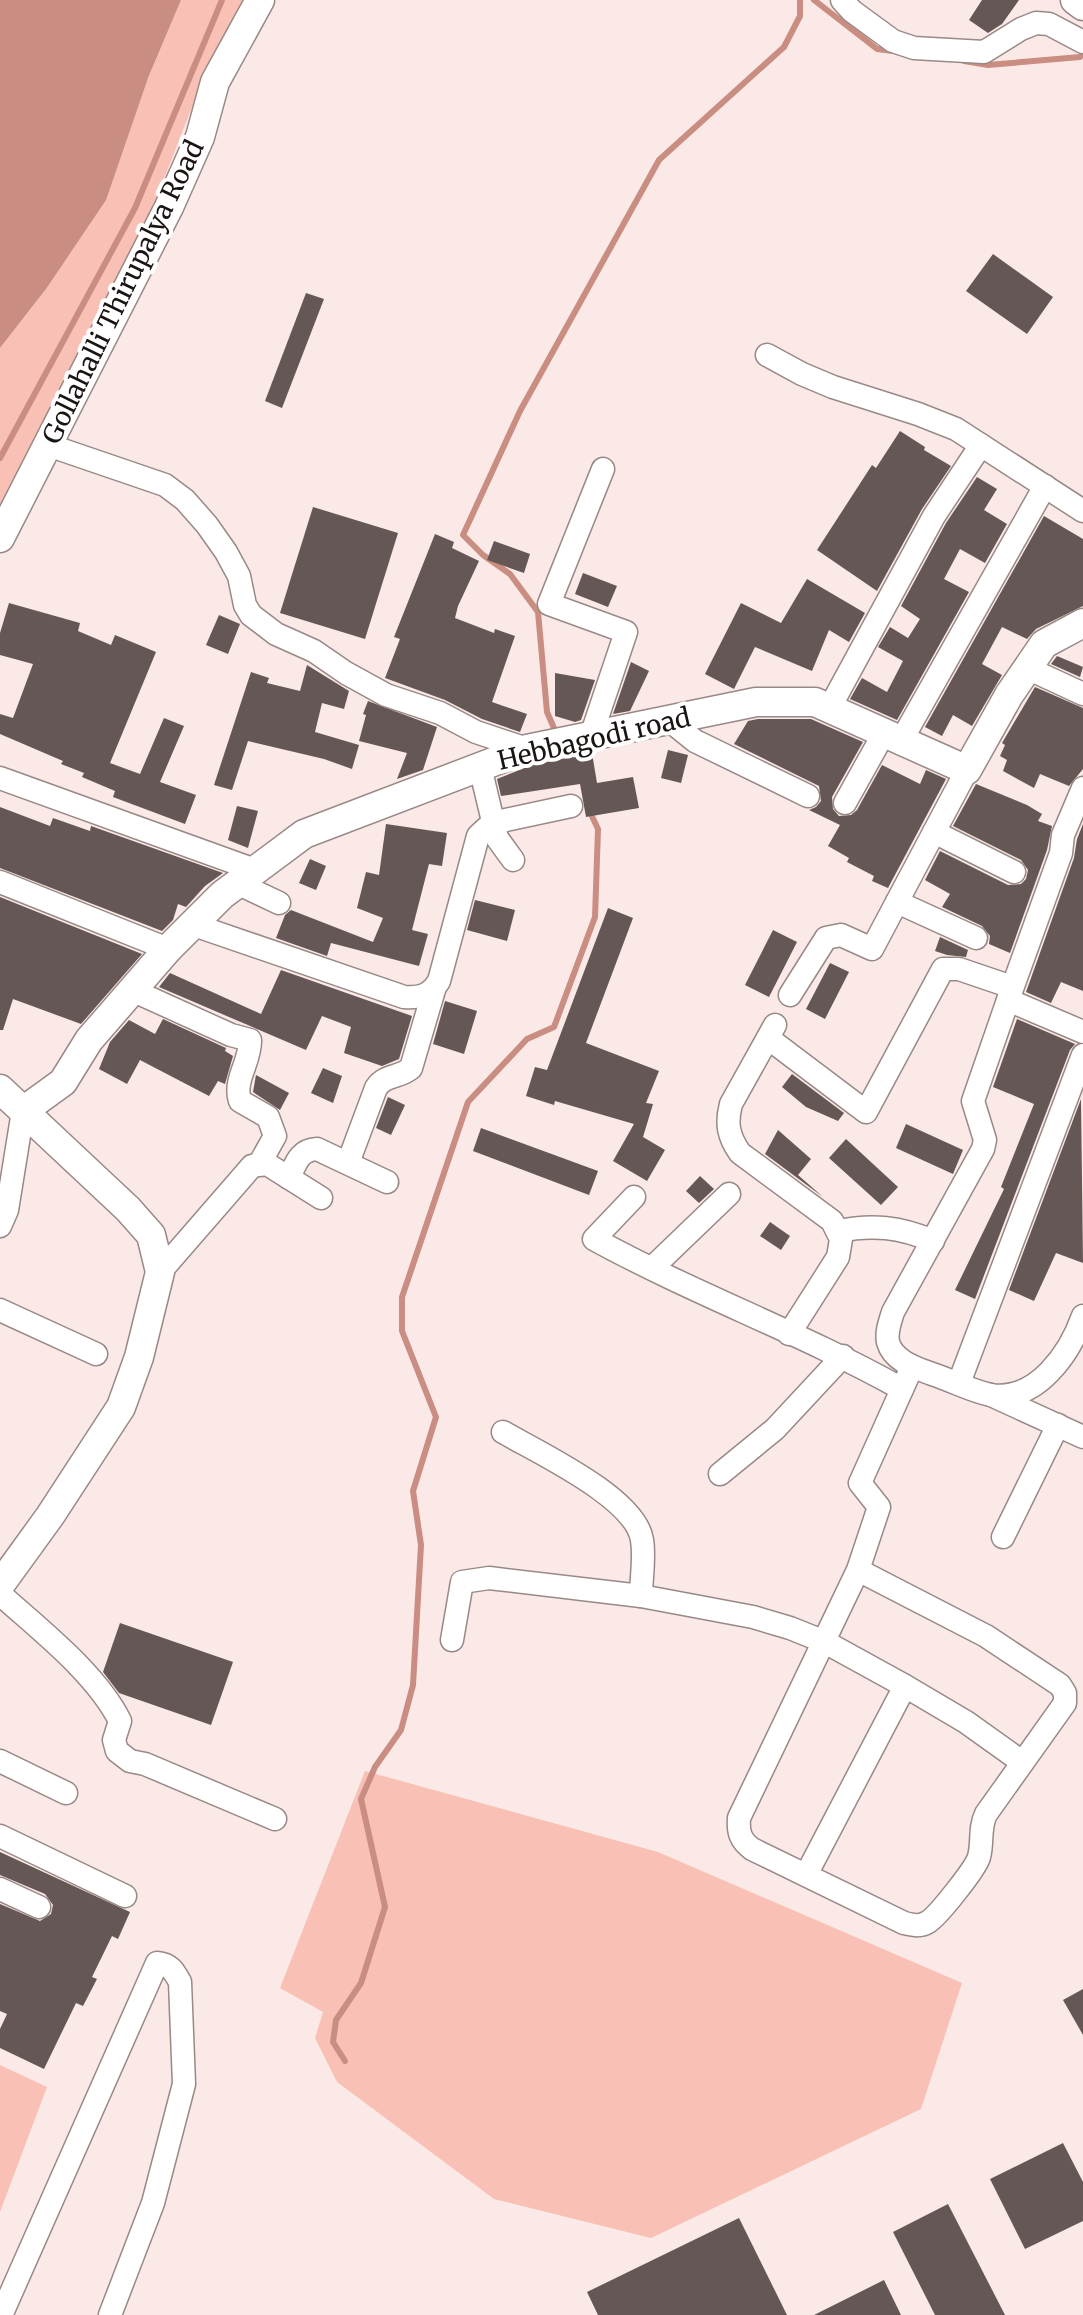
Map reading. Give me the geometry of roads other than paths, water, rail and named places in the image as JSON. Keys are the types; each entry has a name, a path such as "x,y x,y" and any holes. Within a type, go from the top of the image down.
{"street":[{"name":"Gollahalli Thirupalya Road","path":"0,538 174,197 200,137 215,82 260,0"},
{"path":"842,0 893,41 914,48 984,52 1036,23 1049,24 1083,42"},
{"path":"1075,0 1083,6"},
{"path":"767,355 833,387 956,429 1083,511"},
{"path":"48,445 165,485 185,500 226,552 239,576 245,605 251,615 269,629 314,651 386,695 440,713 476,732 560,742 626,632 549,604 603,469"},
{"path":"829,709 934,516 981,445"},
{"path":"845,803 893,737 1045,486"},
{"path":"790,995 826,938 841,935 872,949 1009,695 1044,644 1083,623"},
{"path":"1027,668 1083,694"},
{"name":"Hebbagodi road","path":"11,1109 63,1082 89,1040 168,949 222,895 304,834 480,767 560,742 756,702 815,702 967,770"},
{"path":"669,720 695,741 808,796"},
{"path":"480,767 497,838 513,860"},
{"path":"0,778 246,877 279,903"},
{"path":"1083,788 1063,835 1061,853 974,1093 975,1109 985,1140 983,1149 893,1312 888,1329 889,1344 899,1358 912,1367 990,1395 1083,1437"},
{"path":"348,1163 380,1083 411,1068 439,981 478,836 492,823 571,806"},
{"path":"934,832 1014,872"},
{"path":"0,882 168,949"},
{"path":"897,902 976,938"},
{"path":"194,925 404,997 425,996 434,990"},
{"path":"789,1334 841,1249 838,1231 832,1221 740,1153 731,1140 727,1117 731,1104 771,1031 866,1112 943,969 959,969 1083,1032"},
{"path":"0,1585 50,1516 121,1407 139,1357 160,1272 246,1171 260,1163 275,1136 268,1117 240,1101 238,1094 237,1087 251,1052 250,1040 231,1035 134,991"},
{"path":"959,1383 1083,1055"},
{"path":"0,1089 11,1109 128,1209 151,1235 160,1272"},
{"path":"0,1226 7,1210 11,1109"},
{"path":"289,1178 299,1156 311,1149 325,1150 387,1182"},
{"path":"260,1163 267,1164 321,1198"},
{"path":"652,1268 729,1194"},
{"path":"634,1197 594,1239 789,1334 843,1356 902,1389"},
{"path":"838,1231 890,1227 933,1241"},
{"path":"0,1310 96,1354"},
{"path":"990,1395 1016,1392 1040,1380 1069,1349 1083,1316"},
{"path":"720,1474 775,1429 843,1356"},
{"path":"858,1570 986,1636 1060,1685 1065,1693 1065,1703 983,1820 976,1864 929,1922 917,1926 904,1923 752,1849 740,1837 738,1829 739,1818 858,1570 879,1507 860,1483 912,1367"},
{"path":"1003,1537 1058,1425"},
{"path":"503,1432 604,1492 634,1518 642,1539 641,1596"},
{"path":"452,1640 462,1582 489,1578 641,1596 753,1617 825,1642 966,1722 1022,1762"},
{"path":"0,1594 76,1664 112,1704 120,1721 114,1740 117,1751 130,1761 145,1764 275,1819"},
{"path":"806,1875 905,1686"},
{"path":"0,1761 66,1793"},
{"path":"0,1836 125,1896"},
{"path":"0,1889 39,1907"},
{"path":"5,2312 157,1963 164,1964 174,1970 180,1982 184,2084 153,2203 110,2315"}],"waterway":[{"path":"0,458 135,208 222,0"},
{"path":"557,735 547,712 538,612 510,574 483,555 463,535 520,411 659,160 784,47 800,16 800,0"},
{"path":"814,0 877,49 893,51"},
{"path":"964,61 988,65 1080,57 1083,53"},
{"path":"345,2061 333,2042 336,2020 361,1983 385,1907 361,1799 375,1767 401,1730 413,1685 421,1545 413,1491 436,1417 402,1331 402,1297 468,1102 527,1039 554,1027 595,917 598,829 590,812"}]}
